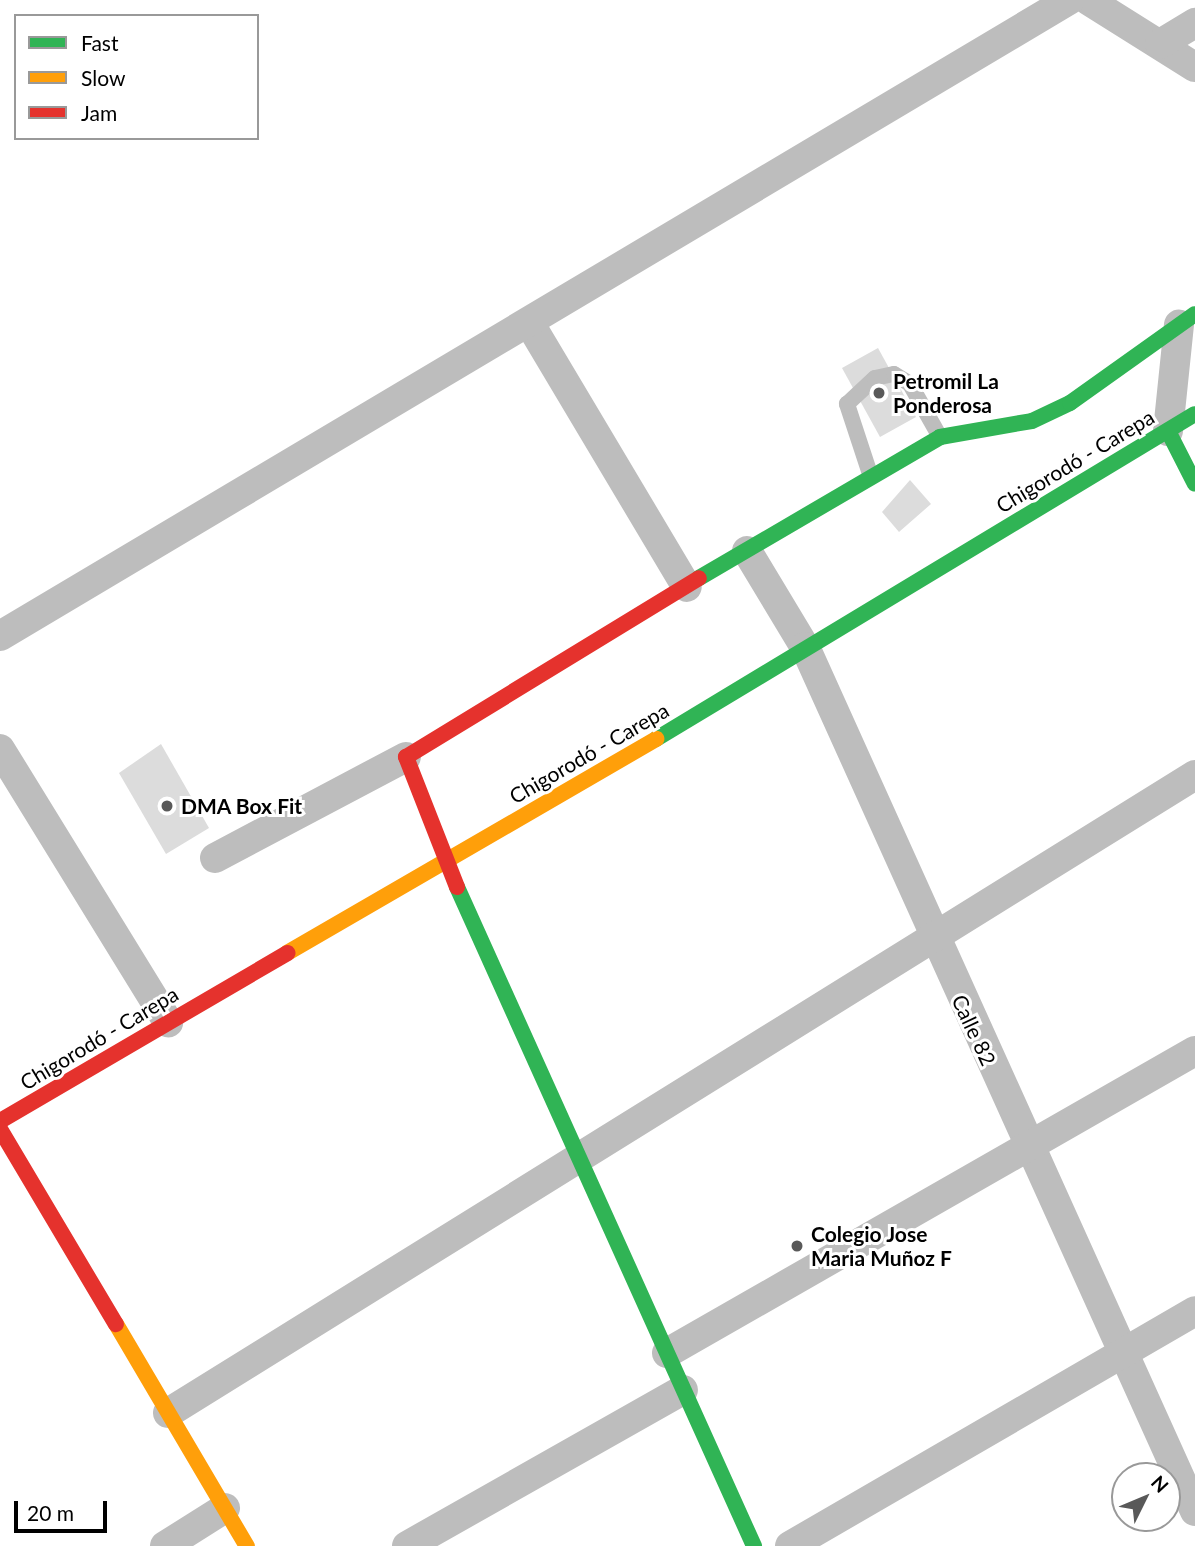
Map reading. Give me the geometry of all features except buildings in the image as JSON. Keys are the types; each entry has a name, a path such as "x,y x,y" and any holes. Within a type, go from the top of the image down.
{"street":[{"path":"0,636 530,324 1069,0"},
{"path":"1088,0 1195,67"},
{"path":"1160,44 1195,23"},
{"path":"1187,320 1168,431 1195,484"},
{"path":"215,858 405,757 870,474 940,437 1032,421 1187,320"},
{"path":"530,324 687,587"},
{"name":"Chigorodó - Carepa","path":"0,1121 446,862 1195,414"},
{"name":"Calle 82","path":"747,551 805,648 931,938 1195,1511"},
{"path":"0,749 168,1022"},
{"path":"405,757 446,862 754,1546"},
{"path":"169,1413 1195,775"},
{"path":"667,1353 1195,1051"},
{"path":"0,1129 247,1546"},
{"path":"790,1546 1195,1311"},
{"path":"407,1546 683,1390"},
{"path":"165,1546 225,1508"}],"lane":[{"path":"870,474 847,404 857,388 876,378 894,374 910,384 940,437"}],"traffic: fast":[{"path":"699,578 940,437 1032,421 1070,403 1195,314"},
{"path":"656,739 1195,414"},
{"path":"1168,431 1195,484"},
{"path":"457,887 754,1546"}],"traffic: slow":[{"path":"287,953 656,739"},
{"path":"116,1324 247,1546"}],"traffic: jam":[{"path":"457,887 406,757 699,578"},
{"path":"0,1121 287,953"},
{"path":"0,1129 116,1324"}],"place":[{"name":"Petromil La Ponderosa","path":"879,393"},
{"name":"DMA Box Fit","path":"167,806"},
{"name":"Colegio Jose Maria Muñoz F","path":"797,1246"}]}
